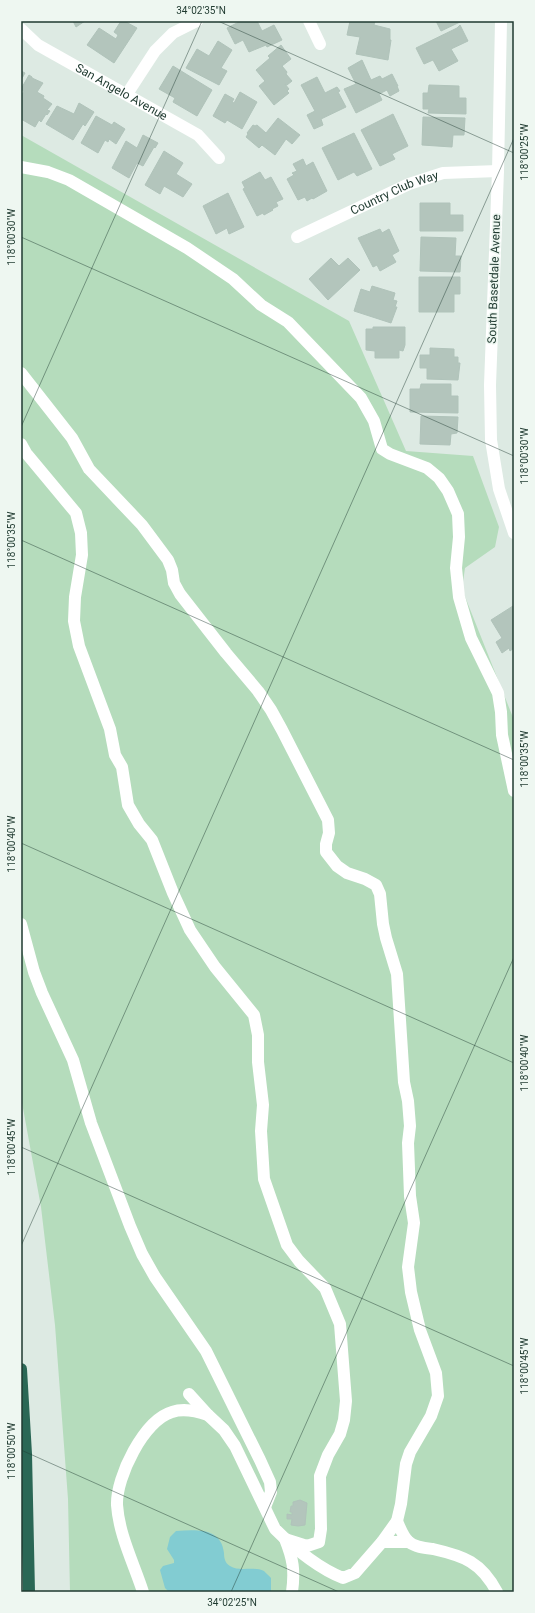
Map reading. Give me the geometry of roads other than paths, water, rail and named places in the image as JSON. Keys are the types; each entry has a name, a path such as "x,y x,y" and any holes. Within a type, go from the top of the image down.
{"highway":[{"path":"21,1369 26,1454 29,1592"}],"street":[{"path":"127,94 155,51 173,34 197,21"},
{"path":"309,21 320,44"},
{"name":"South Basetdale Avenue","path":"501,21 498,171 490,385 491,440 499,489 514,533"},
{"name":"San Angelo Avenue","path":"21,29 38,45 127,94 198,136 219,158"},
{"path":"21,166 48,172 69,180 187,248 233,279 261,305 288,322 361,398 374,421 382,450 427,468 439,478 448,491 458,514 459,537 456,568 460,597 471,638 498,693 502,735 514,791"},
{"name":"Country Club Way","path":"297,237 416,181 443,173 498,171"},
{"path":"21,373 72,438 89,469 142,525 168,560 172,570 174,583 180,594 226,653 258,690 271,710 328,820 329,833 326,844 326,852 338,866 347,872 376,885 380,894 386,938 397,974 404,1082 408,1101 410,1126 408,1143 410,1196 414,1223 408,1267 411,1292 420,1330 436,1373 438,1396 432,1416 410,1452 406,1464 401,1504 397,1521 382,1542 355,1573 343,1578 330,1573 284,1539 275,1529 234,1446 224,1430 189,1394"},
{"path":"21,444 26,453 76,513 81,533 82,555 75,597 74,621 79,646 110,729 115,755 122,767 128,805 139,824 152,840 173,893 190,930 215,967 254,1015 258,1035 258,1062 263,1105 261,1131 264,1179 288,1245 299,1261 325,1288 340,1324 345,1388 345,1414 340,1434 328,1455 320,1476 319,1542 306,1546 284,1539"},
{"path":"21,924 34,972 73,1060 91,1124 130,1226 142,1254 155,1278 206,1351 260,1460 270,1482 271,1492 265,1507"},
{"path":"143,1592 120,1522 117,1506 117,1492 122,1475 140,1441 149,1428 159,1419 171,1412 186,1410 208,1415"},
{"path":"397,1521 403,1535 409,1542 416,1546 455,1554 474,1564 489,1577 497,1592"},
{"path":"284,1539 291,1554 295,1575 292,1592"},
{"path":"382,1542 409,1542"}],"water":[{"path":"192,1530 213,1534 218,1538 222,1545 224,1557 228,1565 238,1569 255,1569 264,1571 271,1578 271,1592 169,1592 165,1588 160,1570 163,1566 174,1563 174,1560 167,1549 170,1537 176,1531"}]}
